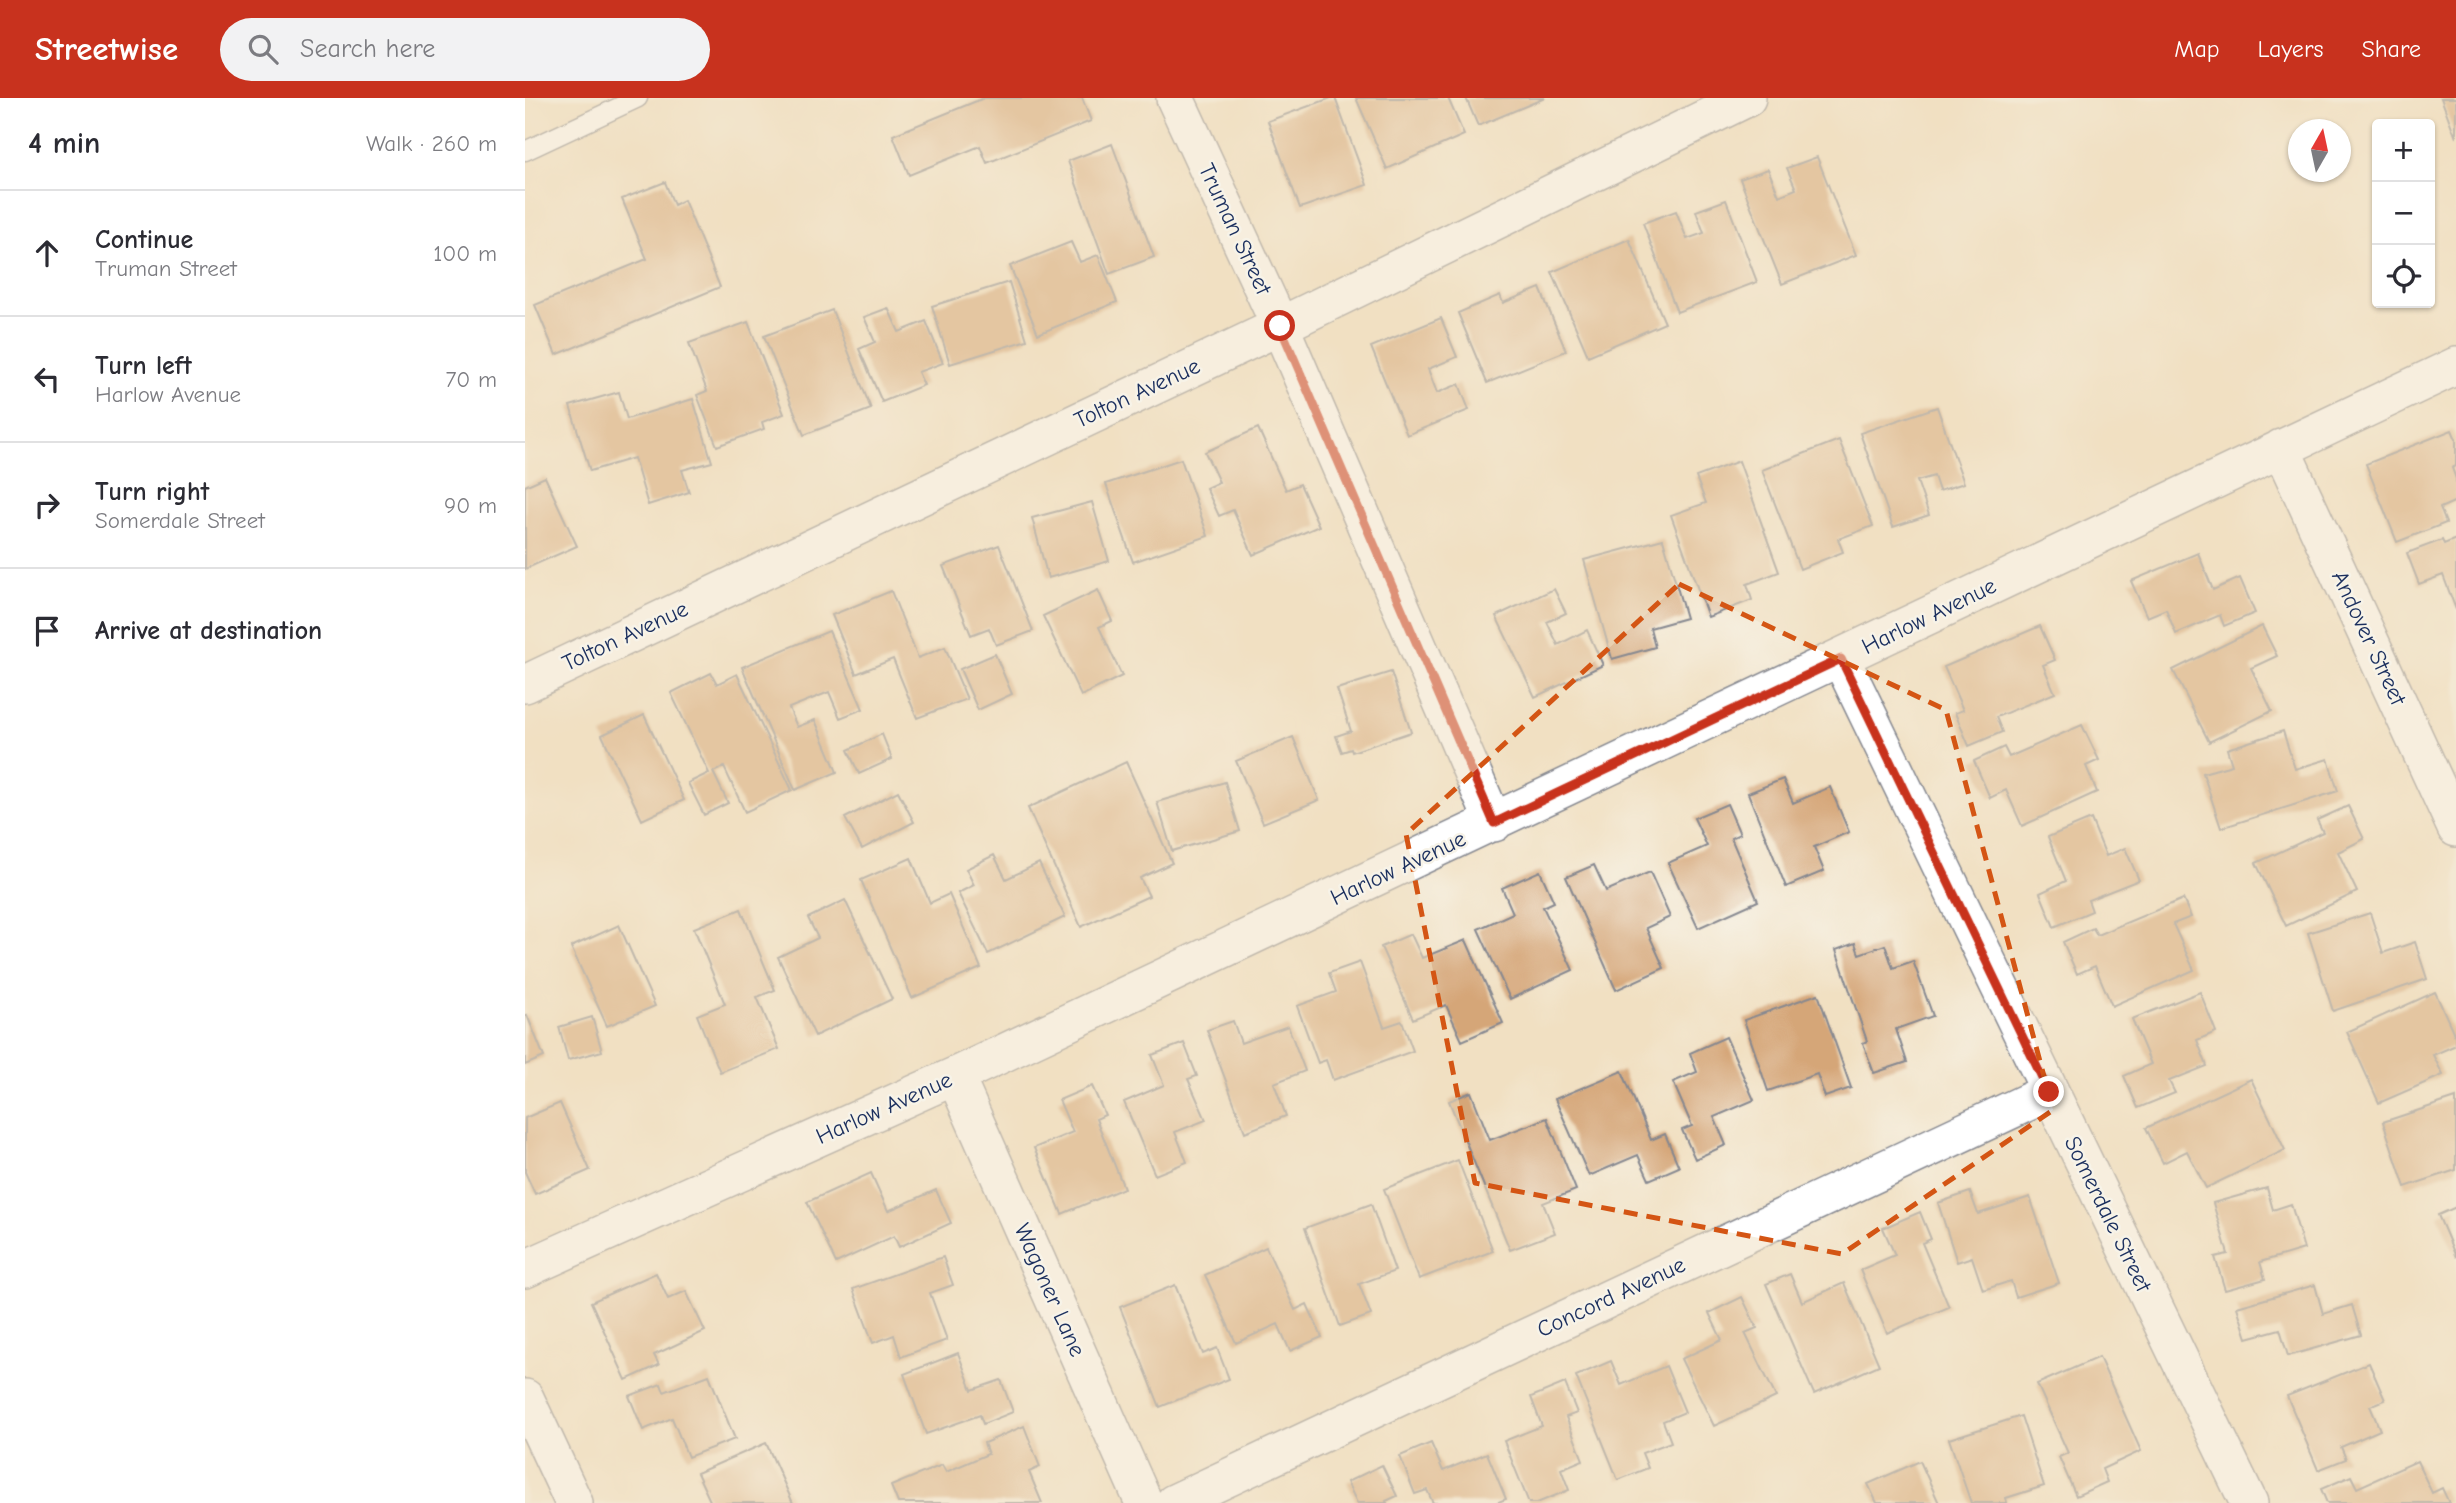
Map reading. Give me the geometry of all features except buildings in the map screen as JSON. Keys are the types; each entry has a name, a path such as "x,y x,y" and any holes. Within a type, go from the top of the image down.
{"street":[{"name":"Truman Street","path":"1175,98 1280,326 1494,823"},
{"name":"Tolton Avenue","path":"525,684 1280,326 1747,98"},
{"name":"Harlow Avenue","path":"525,1269 955,1076 2456,366"},
{"name":"Andover Street","path":"2281,448 2456,828"},
{"name":"Somerdale Street","path":"1841,659 2249,1503"},
{"name":"Wagoner Lane","path":"955,1076 1144,1503"},
{"name":"Concord Avenue","path":"1174,1503 2049,1092"},
{"path":"525,1398 573,1503"}],"lane":[{"path":"525,151 638,98"}],"highlighted area":[{"path":"1679,584 1946,710 2053,1110 1842,1254 1475,1183 1406,834"}],"route":[{"path":"1280,326 1494,823 1841,659 2049,1092"}]}
